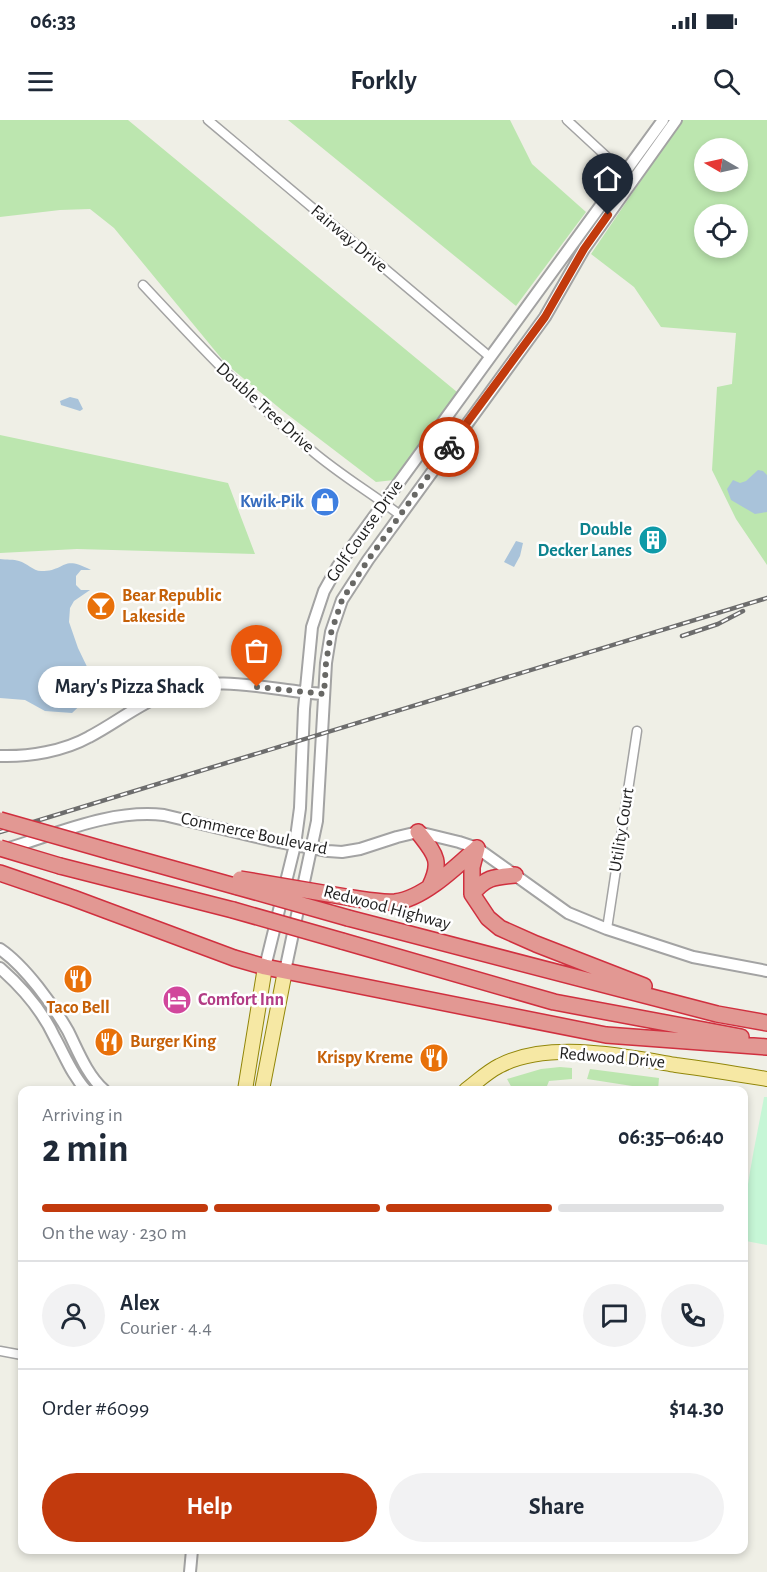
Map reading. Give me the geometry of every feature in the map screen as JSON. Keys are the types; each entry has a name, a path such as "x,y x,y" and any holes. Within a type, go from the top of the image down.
{"highway":[{"name":"Redwood Highway","path":"0,820 180,870 239,883 348,918 717,1014 767,1023"},
{"path":"418,832 433,851 436,860 436,872 430,886"},
{"path":"239,883 377,902 396,902 412,897 430,886 477,848"},
{"path":"477,848 472,867 472,894 488,918 500,928 717,1014"},
{"path":"0,850 233,910 554,1002 767,1042"},
{"path":"0,873 234,958 265,967 606,1035 767,1047"},
{"path":"472,894 480,884 489,879 515,875"}],"main road":[{"name":"Golf Course Drive","path":"246,1086 265,967"},
{"name":"Golf Course Drive","path":"263,1086 285,971"},
{"name":"Redwood Drive","path":"471,1086 500,1065 548,1052 628,1057 767,1079"}],"street":[{"name":"Fairway Drive","path":"208,120 490,357"},
{"path":"567,120 633,181"},
{"name":"Golf Course Drive","path":"265,967 295,845 300,808 312,627 324,591 338,566 663,120"},
{"name":"Golf Course Drive","path":"285,971 317,821 326,663 331,633 342,600 400,515 545,317 584,249 676,120"},
{"name":"Double Tree Drive","path":"143,285 220,368 248,394 312,451 400,515"},
{"path":"0,756 40,753 64,747 88,738 169,692 205,683 324,694"},
{"name":"Utility Court","path":"607,929 637,730"},
{"name":"Commerce Boulevard","path":"0,850 98,821 147,813 295,845 342,852 418,832 477,848 568,913 607,929 693,957 767,971"},
{"path":"1,952 37,985 101,1086"},
{"path":"0,968 18,983 38,1007 55,1036 68,1066 83,1086"},
{"path":"55,1036 67,1029"},
{"path":"0,1351 18,1354"},
{"path":"190,1572 192,1554"}],"green space":[{"path":"0,120 128,120 457,392 394,480 376,482 226,364 114,228 90,209 0,217"},
{"path":"288,120 510,120 532,164 586,212 516,306"},
{"path":"682,120 767,120 767,565 736,519 712,470 717,387 732,384 736,333 661,327 634,287 591,254"},
{"path":"0,435 228,483 255,554 77,549 0,553"},
{"path":"572,1068 572,1079 549,1081 547,1086 511,1086 507,1079 541,1069"},
{"path":"590,1069 659,1078 658,1086 632,1086 587,1079"},
{"path":"764,1097 767,1097 767,1245 748,1241 748,1188"}],"water":[{"path":"70,397 78,399 83,409 80,411 61,405 60,401"},
{"path":"758,470 767,475 767,512 755,514 731,500 727,489 733,480 740,483 746,481"},
{"path":"516,541 523,543 514,567 504,562"},
{"path":"0,559 17,560 38,571 56,569 69,563 91,570 81,570 76,576 76,585 81,590 90,590 74,601 70,608 69,622 91,675 88,698 72,713 45,711 25,700 0,698"}],"railway":[{"path":"0,832 767,598"},
{"path":"682,636 718,624 743,611"}],"way so far":[{"path":"257,687 324,694 331,633 342,600 449,447"}],"place":[{"name":"Kwik-Pik","path":"325,502"},
{"name":"Double Decker Lanes","path":"653,540"},
{"name":"Bear Republic Lakeside","path":"101,606"},
{"name":"Mary's Pizza Shack","path":"257,687"},
{"name":"Taco Bell","path":"78,979"},
{"name":"Comfort Inn","path":"177,1000"},
{"name":"Burger King","path":"109,1042"},
{"name":"Krispy Kreme","path":"434,1058"}],"route":[{"path":"449,447 545,317 584,249 608,215"}]}
